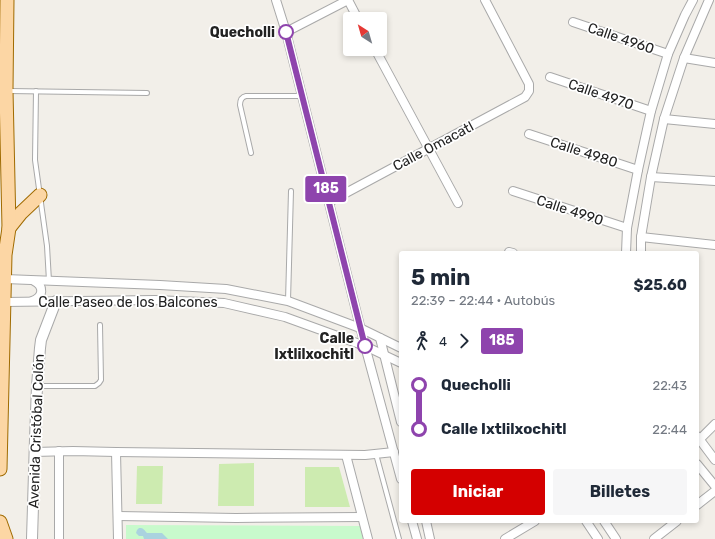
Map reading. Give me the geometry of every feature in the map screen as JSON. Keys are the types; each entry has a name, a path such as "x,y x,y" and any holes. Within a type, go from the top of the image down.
{"main road":[{"path":"0,469 5,255 9,228 6,90 7,0"},
{"path":"9,228 21,213 40,195"},
{"path":"0,522 6,539"}],"street":[{"path":"276,0 286,32 360,328 399,470"},
{"path":"286,32 348,0 354,12"},
{"name":"Calle Omacatl","path":"329,202 525,97 529,91 529,84 485,0"},
{"path":"626,251 627,228 651,111 668,54 692,0"},
{"path":"641,251 641,237 651,177 664,119 684,58 709,0"},
{"name":"Calle 4960","path":"573,22 668,54"},
{"path":"379,56 458,203"},
{"path":"684,58 715,63"},
{"name":"Calle 4970","path":"550,77 651,111"},
{"path":"664,119 715,124"},
{"name":"Calle 4980","path":"529,134 638,170"},
{"path":"651,177 715,181"},
{"name":"Calle 4990","path":"513,191 627,228"},
{"path":"641,237 715,245"},
{"name":"Calle Paseo de los Balcones","path":"5,279 226,289 288,301 360,328 399,347"},
{"path":"32,301 39,298 41,294 40,286 34,281"},
{"name":"Calle Paseo de los Balcones","path":"5,302 155,300 224,303 286,317 365,346 399,363"},
{"name":"Avenida Cristóbal Colón","path":"32,539 34,452 40,348 41,340 56,302"},
{"path":"380,338 399,414"},
{"path":"699,437 715,424"},
{"path":"699,439 715,460"},
{"path":"34,452 59,450 365,455 394,452"},
{"path":"59,450 59,539"},
{"path":"116,452 118,539"},
{"path":"346,454 368,539"},
{"path":"699,466 715,486"},
{"path":"699,503 715,491"},
{"path":"118,516 236,518 362,517"},
{"path":"413,523 417,539"},
{"path":"426,523 430,539"},
{"path":"504,539 532,523"},
{"path":"587,523 598,539"},
{"path":"605,523 616,539"},
{"path":"654,539 674,523"}],"lane":[{"path":"6,90 147,93"},
{"path":"36,91 35,160 47,246 49,281"},
{"path":"250,153 240,105 241,99 244,96 302,96"},
{"path":"288,301 291,191"},
{"path":"37,386 95,386 99,384 101,380 100,325"},
{"path":"375,454 399,539"}],"green space":[{"path":"254,463 254,506 218,506 219,464"},
{"path":"137,466 163,466 162,504 136,504"},
{"path":"305,467 339,467 350,507 305,507"},
{"path":"126,525 360,526 363,539 126,539"}],"water":[{"path":"139,528 143,529 147,533 162,533 168,539 144,539 143,536 139,536 136,533"}],"bus line":[{"name":"185","path":"286,32 365,346"}],"place":[{"name":"Quecholli","path":"286,32"},
{"name":"Calle Ixtlilxochitl","path":"365,346"}]}
